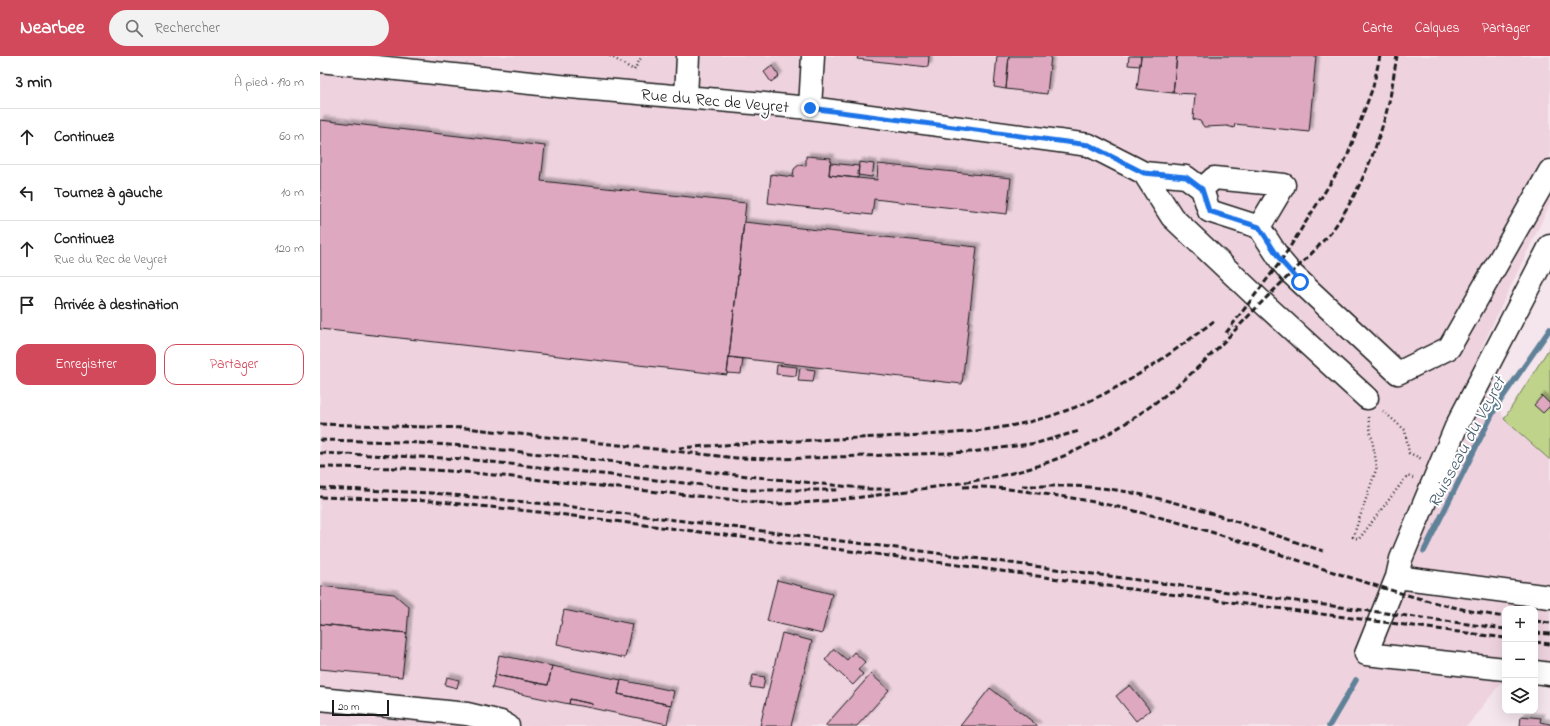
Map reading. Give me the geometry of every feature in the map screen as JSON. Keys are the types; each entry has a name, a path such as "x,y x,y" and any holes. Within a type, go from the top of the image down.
{"street":[{"path":"810,108 813,56"},
{"path":"686,97 688,57"},
{"name":"Rue du Rec de Veyret","path":"320,61 559,86 810,108 1089,145 1144,173"},
{"path":"1144,173 1186,177 1202,189 1209,211 1259,227 1281,261 1292,274 1398,373 1449,348 1550,172"},
{"path":"1144,173 1172,217 1242,284 1367,398"},
{"path":"1202,189 1214,178 1284,185 1259,227"},
{"path":"1502,669 1366,654 1397,576 1401,559 1456,426 1550,246"},
{"path":"1397,576 1550,597"},
{"path":"1538,672 1550,674"},
{"path":"320,699 467,714 501,722 508,726"}],"path":[{"path":"610,56 634,70 642,56"},
{"path":"1367,398 1405,430 1409,453 1416,456"},
{"path":"1367,398 1368,420 1377,467 1353,537 1359,539 1407,476 1415,479"}],"shaded area":[{"path":"320,56 1550,56 1550,204 1479,353 1504,419 1550,460 1550,664 1538,662 1538,606 1502,606 1502,682 1467,726 320,726"}],"green space":[{"path":"1550,347 1550,460 1504,419"}],"building":[{"path":"858,56 929,56 928,67 857,59"},
{"path":"997,56 1009,56 1006,89 994,87"},
{"path":"1009,56 1051,56 1047,94 1006,89"},
{"path":"1129,56 1141,56 1140,66 1128,65"},
{"path":"1141,56 1177,56 1173,93 1137,89"},
{"path":"1177,56 1316,56 1309,132 1235,124 1234,128 1227,126 1204,127 1200,121 1193,119 1195,94 1173,93"},
{"path":"772,66 779,76 771,82 764,72"},
{"path":"320,120 545,146 541,181 746,203 727,375 320,329"},
{"path":"806,156 831,158 829,175 877,180 878,164 1011,178 1007,214 874,199 872,215 768,203 771,174 793,177 794,169 799,165 806,166"},
{"path":"859,162 874,164 872,177 858,175"},
{"path":"830,163 859,166 858,178 829,175"},
{"path":"744,222 977,247 962,384 729,357"},
{"path":"729,357 743,359 741,374 727,373"},
{"path":"777,365 797,367 796,376 776,374"},
{"path":"800,368 815,370 813,382 798,381"},
{"path":"1542,396 1550,404 1550,406 1543,413 1534,405"},
{"path":"777,580 832,594 822,634 767,621"},
{"path":"320,586 394,594 409,607 407,633 320,624"},
{"path":"564,610 632,624 625,658 557,644"},
{"path":"320,624 407,633 402,677 320,669"},
{"path":"782,633 812,641 791,726 760,726"},
{"path":"834,649 847,660 854,652 865,662 858,670 863,674 853,685 825,660"},
{"path":"499,655 552,666 548,685 495,675"},
{"path":"552,666 621,680 618,694 671,705 667,724 591,708 592,704 570,699 569,704 492,688 495,675 548,685"},
{"path":"871,674 889,690 857,726 825,726"},
{"path":"753,675 765,677 763,689 750,687"},
{"path":"447,677 459,680 457,688 445,685"},
{"path":"621,680 674,691 671,705 618,694"},
{"path":"1130,685 1150,710 1136,721 1116,696"},
{"path":"990,688 1038,726 960,726"},
{"path":"570,699 592,704 591,708 569,704"},
{"path":"1521,716 1541,718 1540,722 1550,724 1550,726 1520,726"}],"waterway":[{"name":"Ruisseau du Veyret","path":"1424,551 1496,407 1550,329"},
{"name":"Ruisseau du Veyret","path":"1329,726 1356,680"}],"railway":[{"path":"1226,333 1281,261 1347,157 1373,87 1380,56"},
{"path":"320,467 402,468 464,472 775,504 825,501 908,491 995,477 1043,464 1079,449 1115,430 1177,386 1190,375 1331,233 1360,184 1379,138 1388,106 1397,56"},
{"path":"679,448 928,435 974,431 1020,424 1065,411 1085,403 1124,383 1161,360 1214,321"},
{"path":"320,424 466,428 736,458 782,459 972,452 1037,443 1079,431"},
{"path":"320,440 403,442 465,446 870,489 891,489"},
{"path":"320,453 464,459 748,490 838,490"},
{"path":"1022,486 1093,487 1142,495 1221,516 1323,551"},
{"path":"963,487 1014,490 1080,499 1152,515 1222,535 1393,591 1460,609 1502,616"},
{"path":"320,488 431,493 557,505 921,551 1502,629"},
{"path":"320,497 431,501 558,514 922,560 1502,638"},
{"path":"1538,621 1550,623"},
{"path":"1538,633 1550,634"},
{"path":"1538,642 1550,644"}],"route":[{"path":"810,108 1089,145 1144,173 1186,177 1202,189 1209,211 1259,227 1281,261 1300,282"}]}
